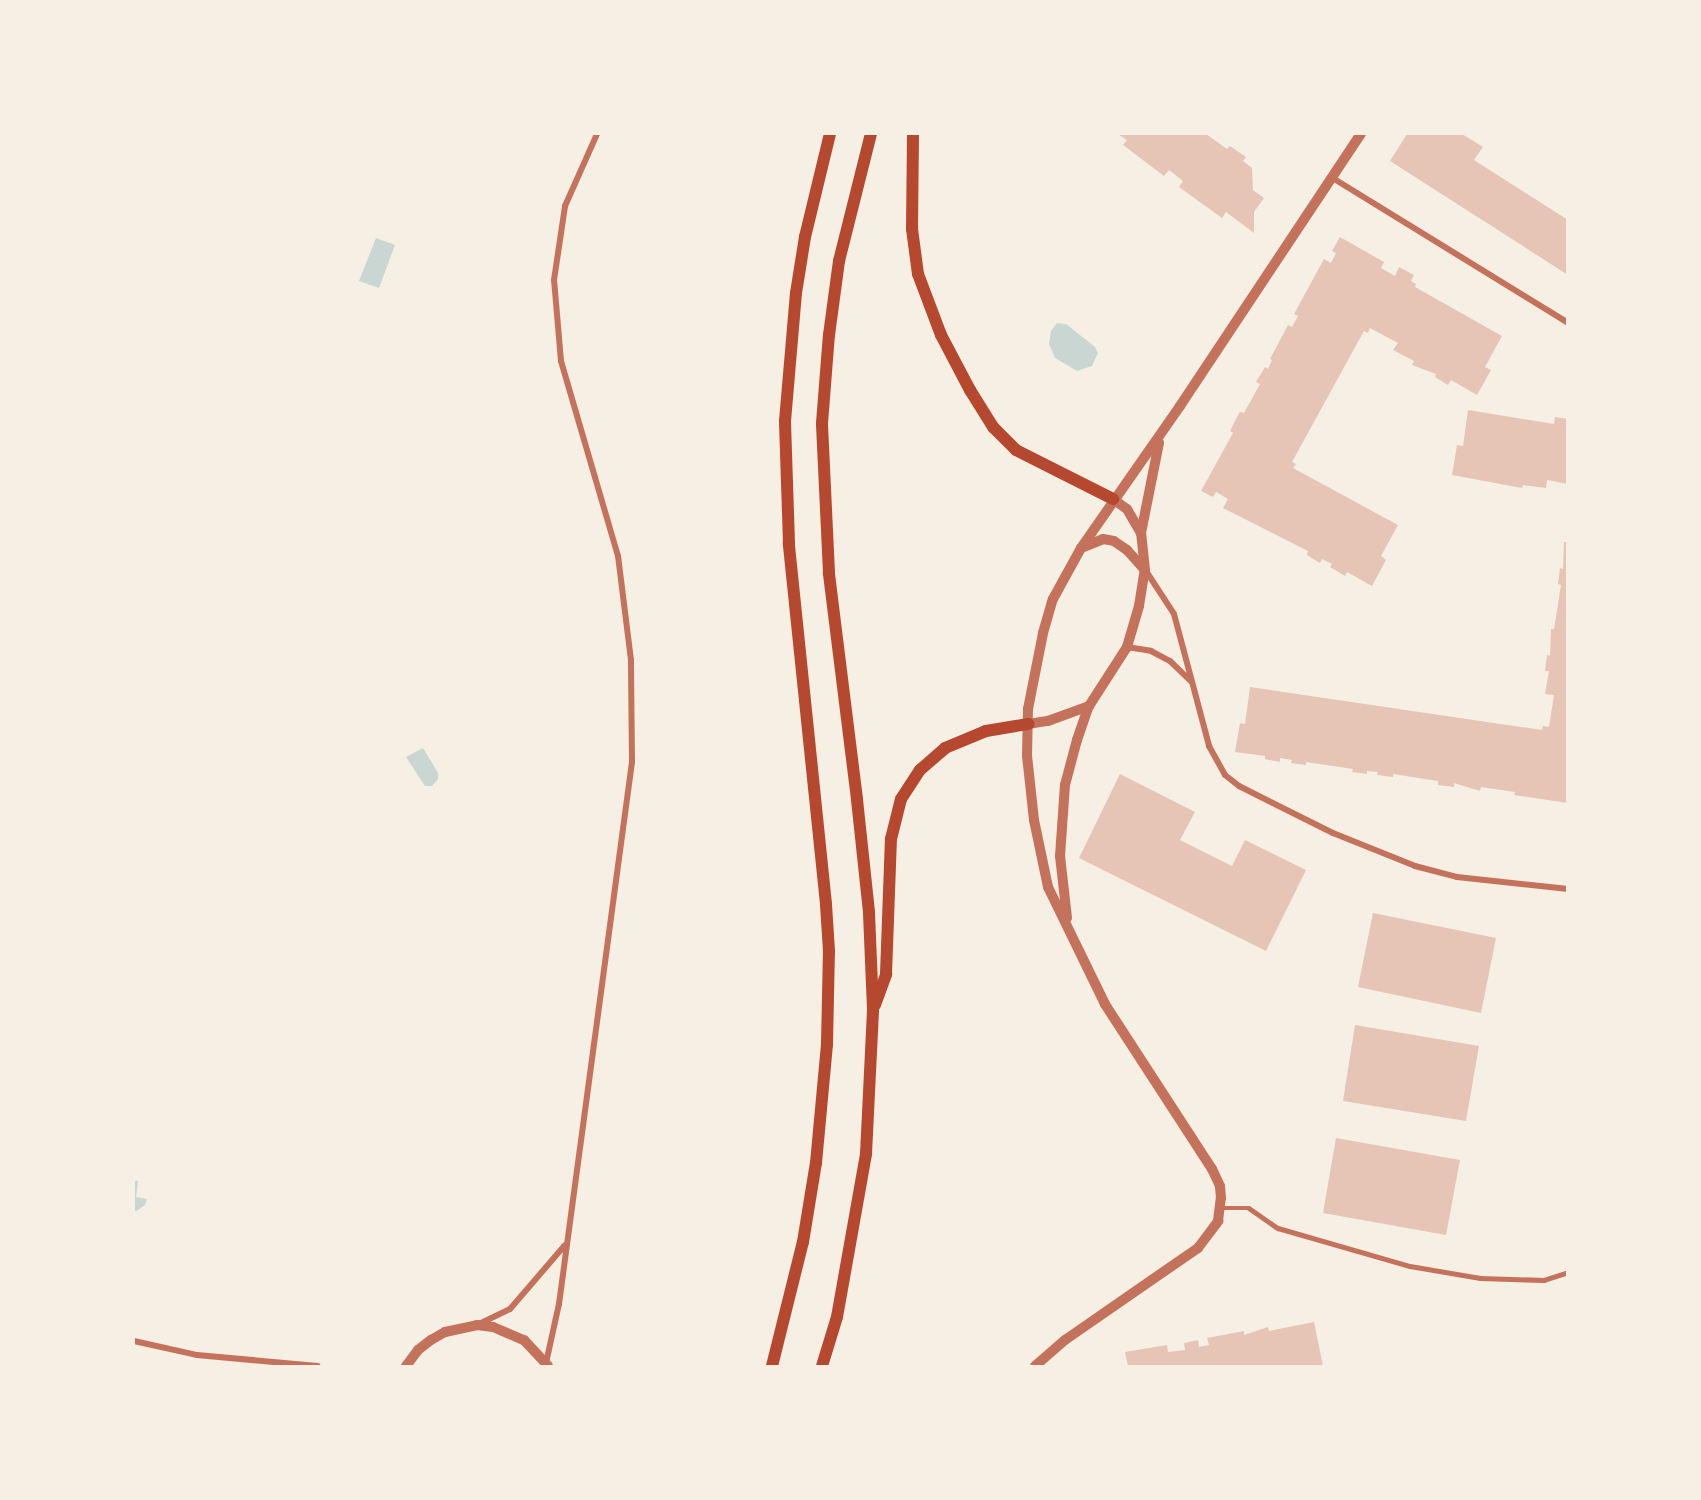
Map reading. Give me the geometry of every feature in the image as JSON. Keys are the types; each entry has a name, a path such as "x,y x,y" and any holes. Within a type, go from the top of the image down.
{"main road":[{"path":"772,1366 800,1254 816,1163 826,1044 829,951 826,904 789,543 785,419 796,292 805,237 830,134"},
{"path":"822,1366 837,1317 866,1154 873,1009 869,912 829,573 822,423 829,335 839,261 871,134"},
{"path":"913,134 911,219 918,274 941,335 969,390 993,427 1016,450 1113,499"},
{"path":"873,1009 886,974 891,838 902,799 920,770 945,748 986,731 1028,724"}],"street":[{"path":"547,1365 559,1304 632,762 631,660 618,556 561,361 554,280 565,206 597,134"},
{"path":"1035,1366 1065,1340 1195,1250 1215,1226 1221,1208 1221,1191 1214,1172 1105,1004 1046,880 1027,756 1034,668 1050,611 1065,574 1113,499 1161,434 1361,134"},
{"path":"1331,177 1568,323"},
{"path":"1068,924 1060,856 1065,785 1089,706 1127,647 1139,606 1145,570 1141,533 1146,496 1161,434"},
{"path":"1113,499 1127,509 1141,533"},
{"path":"1081,548 1103,539 1114,541 1127,550 1145,570 1174,614 1209,746 1225,774 1239,786 1334,833 1415,866 1457,877 1568,889"},
{"path":"1127,647 1151,651 1170,661 1193,682"},
{"path":"1028,724 1049,721 1089,706"},
{"path":"406,1366 418,1350 445,1332 477,1325 510,1309 566,1245"},
{"path":"477,1325 493,1327 524,1340 547,1365"},
{"path":"134,1341 197,1355 318,1366"}],"lane":[{"path":"1221,1208 1250,1208 1278,1228 1410,1266 1480,1278 1544,1280 1568,1272"}],"shaded area":[{"path":"376,238 395,245 379,288 359,281"},
{"path":"1057,323 1066,324 1095,347 1098,353 1092,366 1077,371 1055,358 1049,344 1051,331"},
{"path":"423,748 438,773 438,779 432,786 425,786 406,757"},
{"path":"134,1181 138,1181 136,1197 147,1199 145,1205 136,1211 134,1211"}],"building":[{"path":"1118,134 1206,134 1227,149 1230,146 1246,157 1243,161 1252,168 1253,190 1264,198 1254,212 1254,233 1226,212 1222,218 1179,187 1183,181 1169,170 1164,176 1123,145 1127,140"},
{"path":"1407,134 1462,134 1483,147 1474,160 1568,220 1568,275 1390,161"},
{"path":"1340,237 1384,262 1381,268 1395,276 1399,267 1414,275 1411,281 1416,284 1415,287 1502,336 1485,367 1491,370 1477,395 1451,380 1448,385 1435,377 1436,374 1412,365 1414,361 1393,350 1398,343 1370,328 1368,333 1364,331 1292,462 1296,464 1293,468 1398,525 1381,556 1386,560 1372,586 1347,572 1345,576 1330,567 1332,564 1322,559 1320,563 1307,555 1308,551 1223,508 1228,499 1216,492 1213,497 1201,491 1233,433 1230,431 1238,415 1240,412 1244,413 1260,384 1256,382 1265,367 1268,369 1272,360 1270,359 1288,325 1292,327 1298,316 1294,314 1324,259 1331,263 1336,253 1332,251"},
{"path":"1468,410 1554,424 1555,417 1568,419 1568,484 1547,480 1546,488 1523,485 1522,488 1452,475 1457,445 1463,446"},
{"path":"1564,542 1568,542 1568,803 1514,795 1515,792 1481,787 1480,791 1454,783 1454,787 1438,785 1438,781 1393,774 1393,777 1377,775 1378,772 1367,771 1367,774 1352,772 1353,769 1306,762 1306,765 1291,763 1292,760 1280,758 1280,762 1265,759 1265,756 1235,752 1240,723 1245,724 1250,687 1542,730 1543,726 1549,727 1554,695 1545,694 1549,671 1545,671 1547,655 1550,656 1551,629 1554,629 1561,585 1558,584 1560,568 1563,569"},
{"path":"1120,774 1195,812 1180,840 1232,866 1245,840 1306,870 1266,951 1079,858"},
{"path":"1373,913 1496,938 1481,1013 1358,987"},
{"path":"1355,1025 1479,1046 1466,1121 1343,1101"},
{"path":"1336,1138 1460,1160 1446,1235 1323,1213"},
{"path":"1314,1322 1323,1366 1128,1366 1125,1352 1167,1345 1168,1352 1185,1350 1184,1343 1198,1340 1199,1347 1209,1345 1207,1338 1244,1331 1244,1335 1268,1327 1269,1331"}]}
